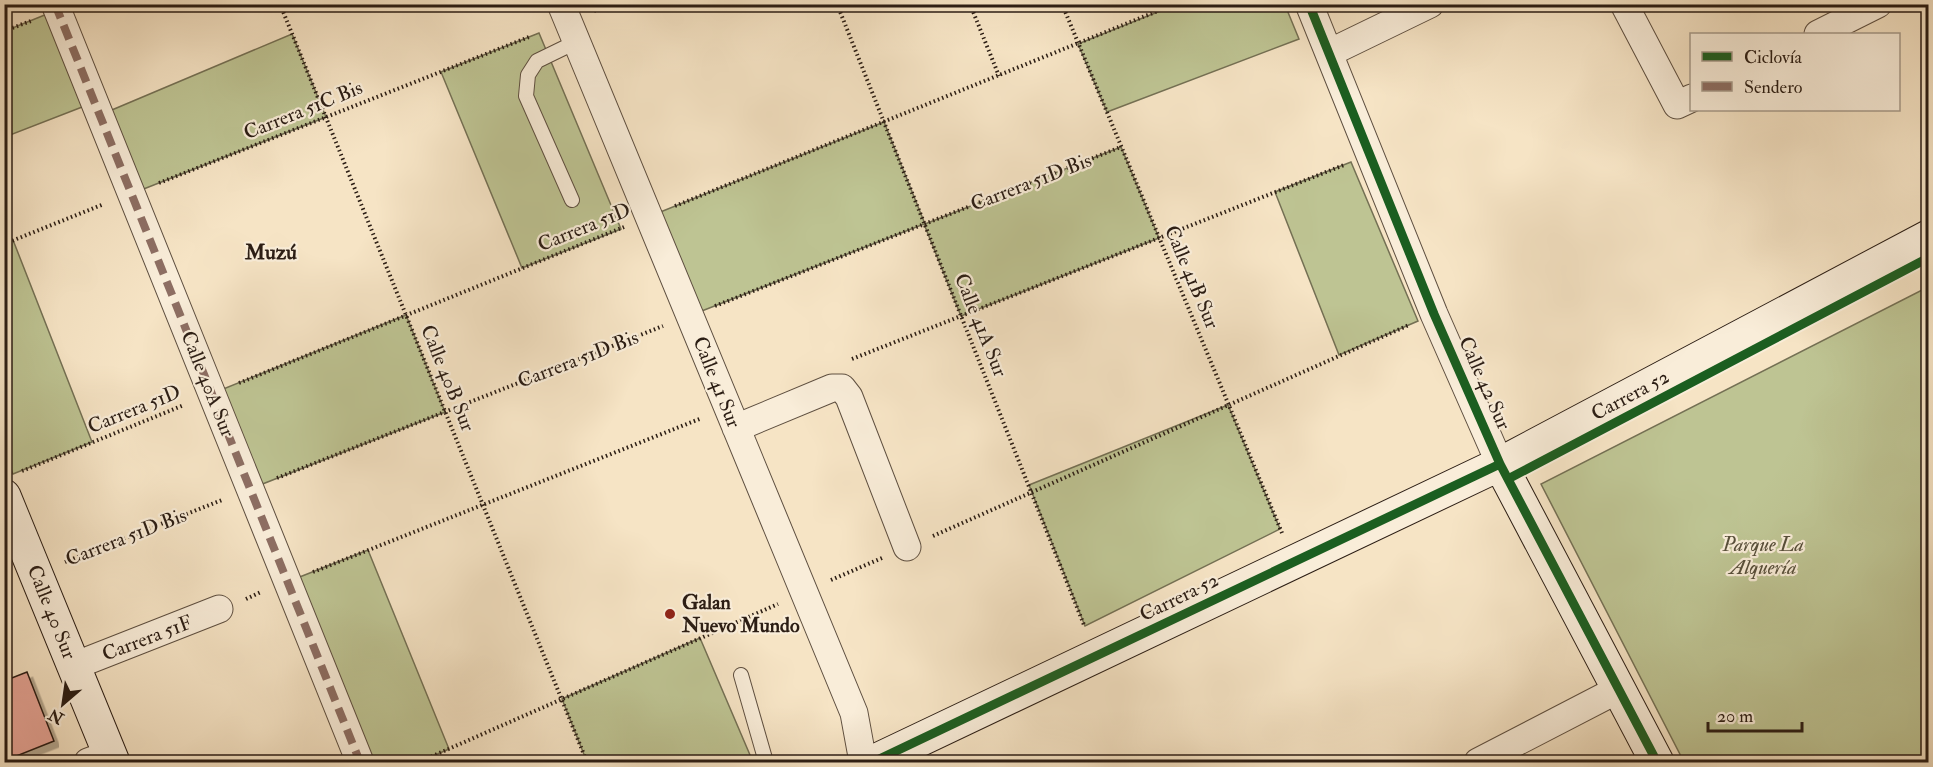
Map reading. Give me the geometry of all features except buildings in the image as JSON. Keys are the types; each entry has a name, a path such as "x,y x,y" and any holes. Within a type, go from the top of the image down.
{"street":[{"name":"Calle 40A Sur","path":"55,4 360,762"},
{"name":"Calle 42 Sur","path":"1309,4 1434,314 1500,464 1657,762"},
{"path":"1329,53 1430,4"},
{"path":"1624,4 1684,102"},
{"path":"1820,33 1870,6"},
{"name":"Calle 41 Sur","path":"568,23 854,713 863,762"},
{"name":"Carrera 52","path":"873,762 1500,464 1929,237"},
{"path":"736,428 832,388 842,388 849,397 907,547"},
{"name":"Calle 40 Sur","path":"9,485 36,573 74,666 103,760"},
{"name":"Carrera 51F","path":"74,666 219,609"},
{"path":"1478,762 1619,689"}],"lane":[{"path":"568,23 528,75 526,96 572,200"},
{"path":"741,675 766,762"}],"path":[{"path":"970,4 999,76"}],"green space":[{"path":"55,5 71,5 58,10 95,102 5,137 5,31 57,10"},
{"path":"1175,5 1285,5 1299,39 1107,112 1078,44"},
{"path":"539,33 621,229 522,268 441,72"},
{"path":"292,34 326,117 131,194 100,115"},
{"path":"884,122 925,224 1121,147 1159,238 961,316 924,224 689,316 648,217"},
{"path":"1351,162 1418,321 1339,355 1275,192"},
{"path":"13,240 92,442 13,474 4,454 4,244"},
{"name":"Parque La Alquería","path":"1928,287 1928,762 1684,762 1541,484"},
{"path":"406,315 445,412 250,489 211,394"},
{"path":"1228,405 1280,529 1085,626 1029,485"},
{"path":"368,550 449,749 419,762 360,762 287,582"},
{"path":"700,638 753,762 587,762 562,699"}],"marked path":[{"path":"55,4 360,762"}],"cycle path":[{"path":"1309,4 1434,314 1500,464 1657,762"},
{"path":"1508,479 1928,258"},
{"path":"873,762 1500,464"}],"place":[{"name":"Galan Nuevo Mundo","path":"670,614"}],"district":[{"name":"Muzú","path":"271,252"}]}
